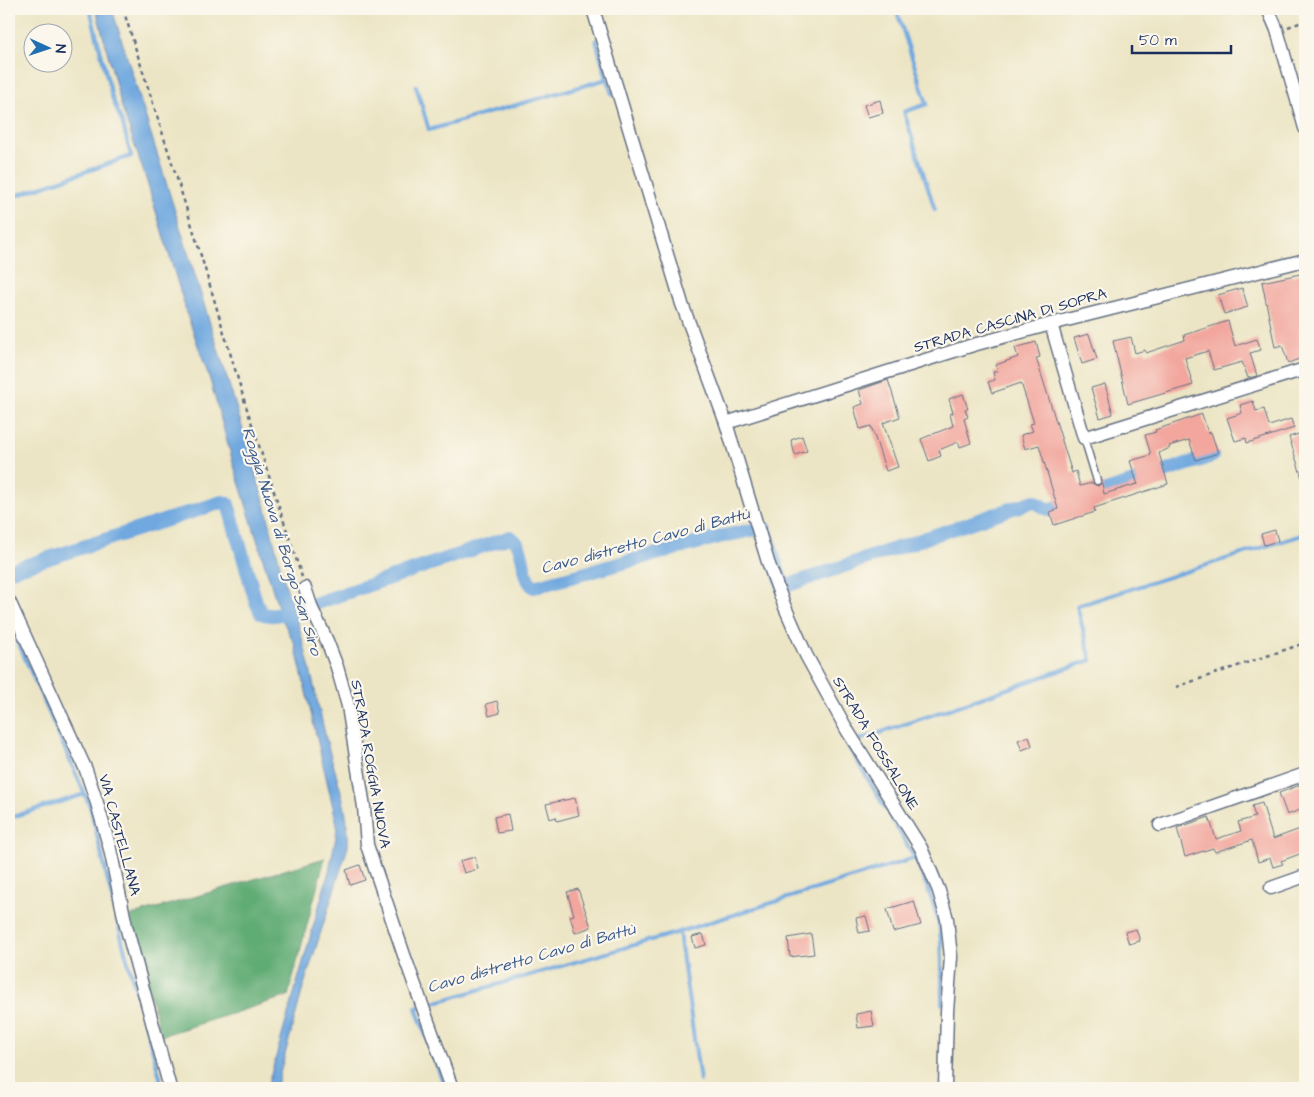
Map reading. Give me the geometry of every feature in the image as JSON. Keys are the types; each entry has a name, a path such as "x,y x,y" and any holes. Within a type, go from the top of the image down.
{"street":[{"name":"STRADA FOSSALONE","path":"593,9 682,304 726,423 768,562 806,655 847,730 921,848 939,891 947,919 951,957 945,1088"},
{"path":"1268,9 1277,30 1305,128"},
{"name":"STRADA CASCINA DI SOPRA","path":"726,423 973,345 1305,260"},
{"path":"1051,324 1084,438 1305,369"},
{"name":"STRADA ROGGIA NUOVA","path":"309,599 337,667 348,706 364,808 367,845 452,1088"},
{"name":"VIA CASTELLANA","path":"9,601 82,762 97,803 110,849 126,926 170,1088"},
{"path":"1160,825 1305,774"},
{"path":"1271,888 1305,876"}],"lane":[{"path":"1084,438 1097,481"}],"path":[{"path":"123,9 193,229 240,389 309,599"},
{"path":"1277,30 1305,21"},
{"path":"1176,687 1305,642"}],"green space":[{"path":"325,858 288,996 161,1036 130,916"}],"water":[{"path":"96,9 112,9 238,413 293,609 280,613 234,466 210,380 188,317 147,182 122,108"},
{"path":"294,611 304,643 327,742 345,807 348,847 303,988 276,1088 267,1088 329,871 337,824 295,645 280,615"}],"building":[{"path":"880,100 883,113 868,117 864,105"},
{"path":"1305,273 1305,357 1288,363 1282,345 1275,347 1262,282"},
{"path":"1242,288 1248,307 1224,314 1218,295"},
{"path":"1228,321 1235,346 1257,339 1261,350 1250,353 1257,376 1248,378 1242,362 1214,370 1208,351 1185,358 1193,385 1128,404 1113,341 1131,337 1135,353 1145,350 1146,353 1185,340 1184,335"},
{"path":"1089,334 1097,359 1082,364 1074,338"},
{"path":"1036,342 1040,357 1036,358 1072,473 1076,471 1080,486 1092,483 1098,486 1102,483 1104,494 1138,485 1130,461 1151,455 1145,435 1202,414 1208,433 1211,432 1218,453 1196,460 1189,440 1169,446 1170,448 1159,453 1168,484 1094,508 1095,512 1054,525 1050,512 1058,509 1039,445 1025,449 1021,435 1033,431 1030,424 1034,423 1021,383 992,393 988,382 995,380 993,372 998,371 996,365 1018,357 1015,348"},
{"path":"888,380 900,417 883,423 898,467 886,471 871,426 860,429 854,407 863,404 859,390"},
{"path":"1105,384 1113,414 1100,418 1091,388"},
{"path":"963,394 968,409 965,409 968,417 964,419 971,443 960,447 958,442 939,450 941,456 929,461 921,439 953,426 950,414 953,413 949,399"},
{"path":"1253,401 1256,411 1264,409 1269,426 1291,419 1294,428 1247,443 1246,438 1235,441 1227,418 1242,413 1240,405"},
{"path":"1305,432 1305,481 1303,481 1289,437"},
{"path":"802,436 807,451 795,455 791,440"},
{"path":"1275,530 1278,541 1264,545 1261,534"},
{"path":"497,701 500,713 489,716 486,704"},
{"path":"1029,736 1032,746 1022,750 1018,740"},
{"path":"1305,783 1305,808 1287,815 1279,793"},
{"path":"575,798 579,815 557,821 556,817 550,819 546,804"},
{"path":"1262,803 1273,839 1300,829 1302,836 1305,835 1305,852 1281,861 1283,864 1273,867 1270,858 1258,862 1252,840 1215,852 1213,848 1185,857 1177,828 1209,817 1216,839 1241,831 1238,822 1255,817 1252,806"},
{"path":"508,814 511,831 497,833 494,817"},
{"path":"475,857 478,869 464,873 460,861"},
{"path":"360,865 365,880 350,885 346,870"},
{"path":"578,889 591,927 575,933 570,916 574,915 567,892"},
{"path":"914,901 921,925 893,932 887,909"},
{"path":"866,916 870,931 859,933 856,918"},
{"path":"1136,929 1140,941 1129,944 1125,932"},
{"path":"703,934 706,945 695,948 692,937"},
{"path":"811,934 814,954 790,957 788,938"},
{"path":"871,1011 874,1026 858,1028 856,1014"}],"waterway":[{"path":"9,198 131,156 123,125 112,97 90,9"},
{"name":"Cavo distretto Cavo di Battù","path":"896,9 927,104 904,112 935,210"},
{"name":"Cavo distretto Cavo di Battù","path":"416,86 429,130 607,79 596,40"},
{"path":"607,79 612,94"},
{"name":"Cavo distretto Cavo di Battù","path":"9,571 222,502 228,504 256,602 261,613 266,615 276,615 302,608 510,537 519,547 526,576 534,587 719,537 762,528 765,529 783,587 1034,501 1049,510 1212,456"},
{"name":"Cavo distretto Cavo di Battù","path":"859,740 1091,660 1077,606 1305,534"},
{"path":"9,622 90,806 123,944 163,1088"},
{"name":"Cavo distretto Cavo di Battù","path":"700,1081 679,932 915,858 847,744"},
{"path":"9,818 85,794"},
{"name":"Cavo distretto Cavo di Battù","path":"915,858 933,903 940,931 942,1004"},
{"name":"Cavo distretto Cavo di Battù","path":"445,1088 416,1008 679,932"}],"water label":[{"name":"Roggia Nuova di Borgo San Siro","path":"283,541"}]}
